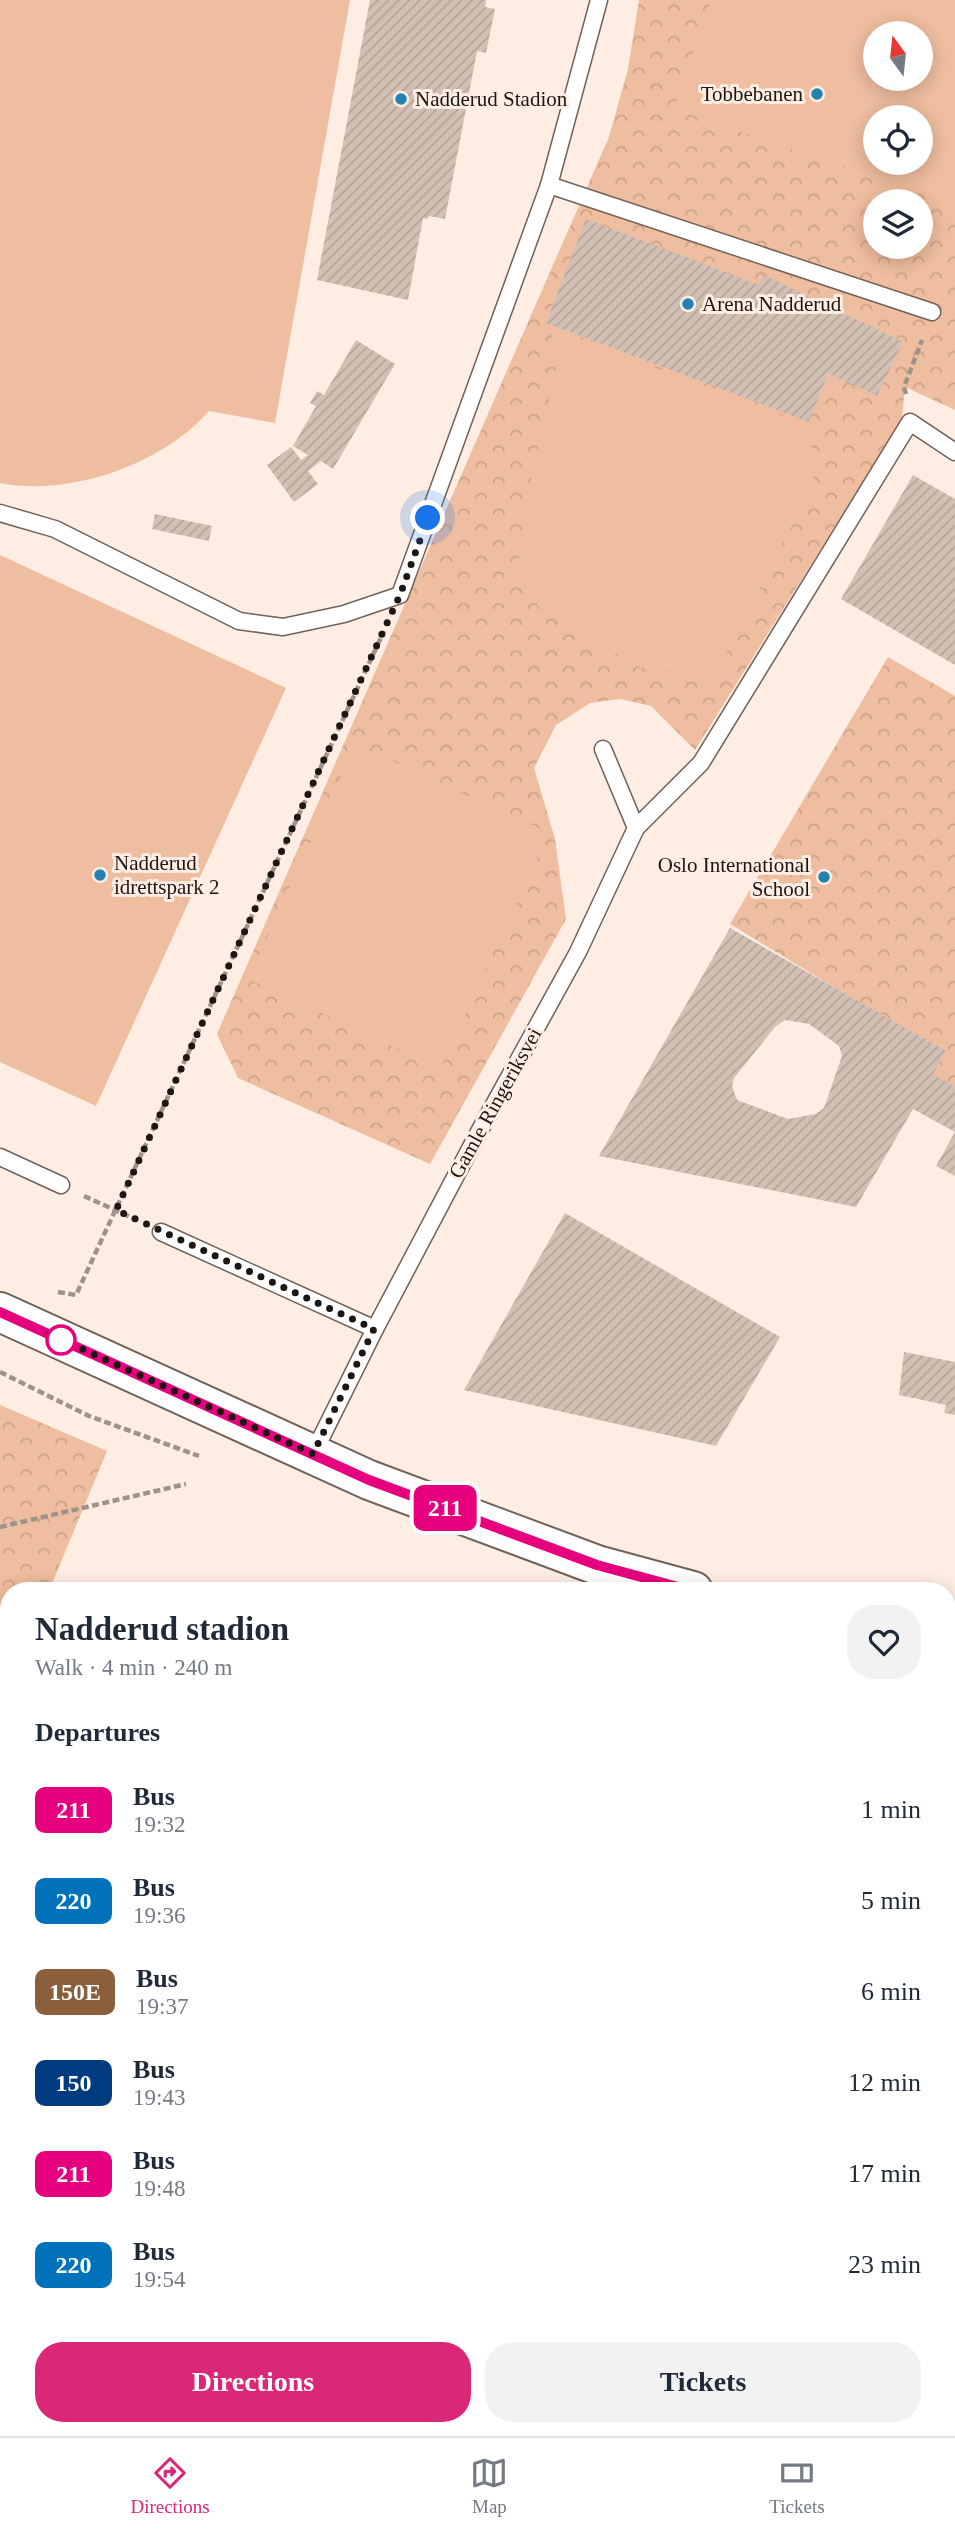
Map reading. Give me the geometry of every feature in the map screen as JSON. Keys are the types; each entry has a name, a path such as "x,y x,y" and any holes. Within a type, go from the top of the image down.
{"main road":[{"path":"0,1312 369,1480 597,1565 660,1582"}],"lane":[{"path":"0,513 55,530 239,621 283,627 344,614 400,595 549,185 599,0"},
{"path":"549,185 932,312"},
{"path":"910,422 955,452"},
{"name":"Gamle Ringeriksvei","path":"313,1454 374,1329 578,952 636,828 701,763 910,422"},
{"path":"603,749 636,828"},
{"path":"0,1157 61,1185"},
{"path":"161,1232 374,1329"}],"path":[{"path":"910,422 905,387 932,312"},
{"path":"76,1295 400,595"},
{"path":"61,1185 161,1232"},
{"path":"0,1372 89,1416 199,1456"},
{"path":"0,1527 186,1483"}],"green space":[{"path":"0,0 350,0 275,423 209,411 189,431 166,447 122,469 73,483 48,486 0,483"},
{"path":"639,0 955,0 955,410 905,387 902,419 695,750 651,706 620,699 590,703 556,725 534,768 555,839 566,919 430,1164 238,1078 217,1034 609,137 628,69"},
{"name":"Tobbebanen","path":"711,0 955,0 955,205 933,197 933,189 908,189 867,175 933,175 933,105 863,105 863,174 674,109"},
{"path":"549,328 810,426 814,483 714,676 641,668 541,611 517,567 531,481 559,354"},
{"name":"Nadderud idrettspark 2","path":"0,555 286,688 96,1106 0,1062"},
{"path":"888,657 955,696 955,1088 929,1074 941,1052 730,924"},
{"path":"356,744 549,833 440,1068 248,979"},
{"path":"0,1405 107,1451 53,1582 0,1582"}],"building":[{"name":"Nadderud Stadion","path":"370,0 486,0 485,7 495,9 486,53 477,51 445,219 429,216 428,219 423,218 408,300 317,280"},
{"name":"Arena Nadderud","path":"586,219 759,285 764,275 903,342 877,396 828,373 809,422 546,323"},
{"path":"356,340 395,364 333,469 321,461 308,471 318,484 294,502 267,465 291,447 301,460 308,455 293,446 316,406 310,403 317,391 324,395"},
{"path":"913,475 955,499 955,665 841,599"},
{"path":"155,514 212,526 209,541 152,529"},
{"path":"730,928 946,1051 933,1074 955,1087 955,1132 913,1109 856,1207 599,1156","holes":["785,1020 809,1024 839,1046 842,1056 824,1108 816,1114 788,1119 737,1100 732,1086 734,1078 775,1027"]},
{"path":"955,1132 955,1176 936,1166"},
{"path":"565,1213 780,1337 716,1446 464,1390"},
{"path":"904,1352 955,1362 955,1415 944,1413 946,1405 899,1395"}],"bus line":[{"name":"211","path":"0,1312 369,1480 597,1565 659,1582"}],"place":[{"name":"Tobbebanen","path":"817,94"},
{"name":"Nadderud Stadion","path":"401,99"},
{"name":"Arena Nadderud","path":"688,304"},
{"name":"Nadderud idrettspark 2","path":"100,875"},
{"name":"Oslo International School","path":"824,877"}],"route":[{"path":"61,1340 49,1334 313,1454 374,1329 116,1210 400,595 428,518"}]}
